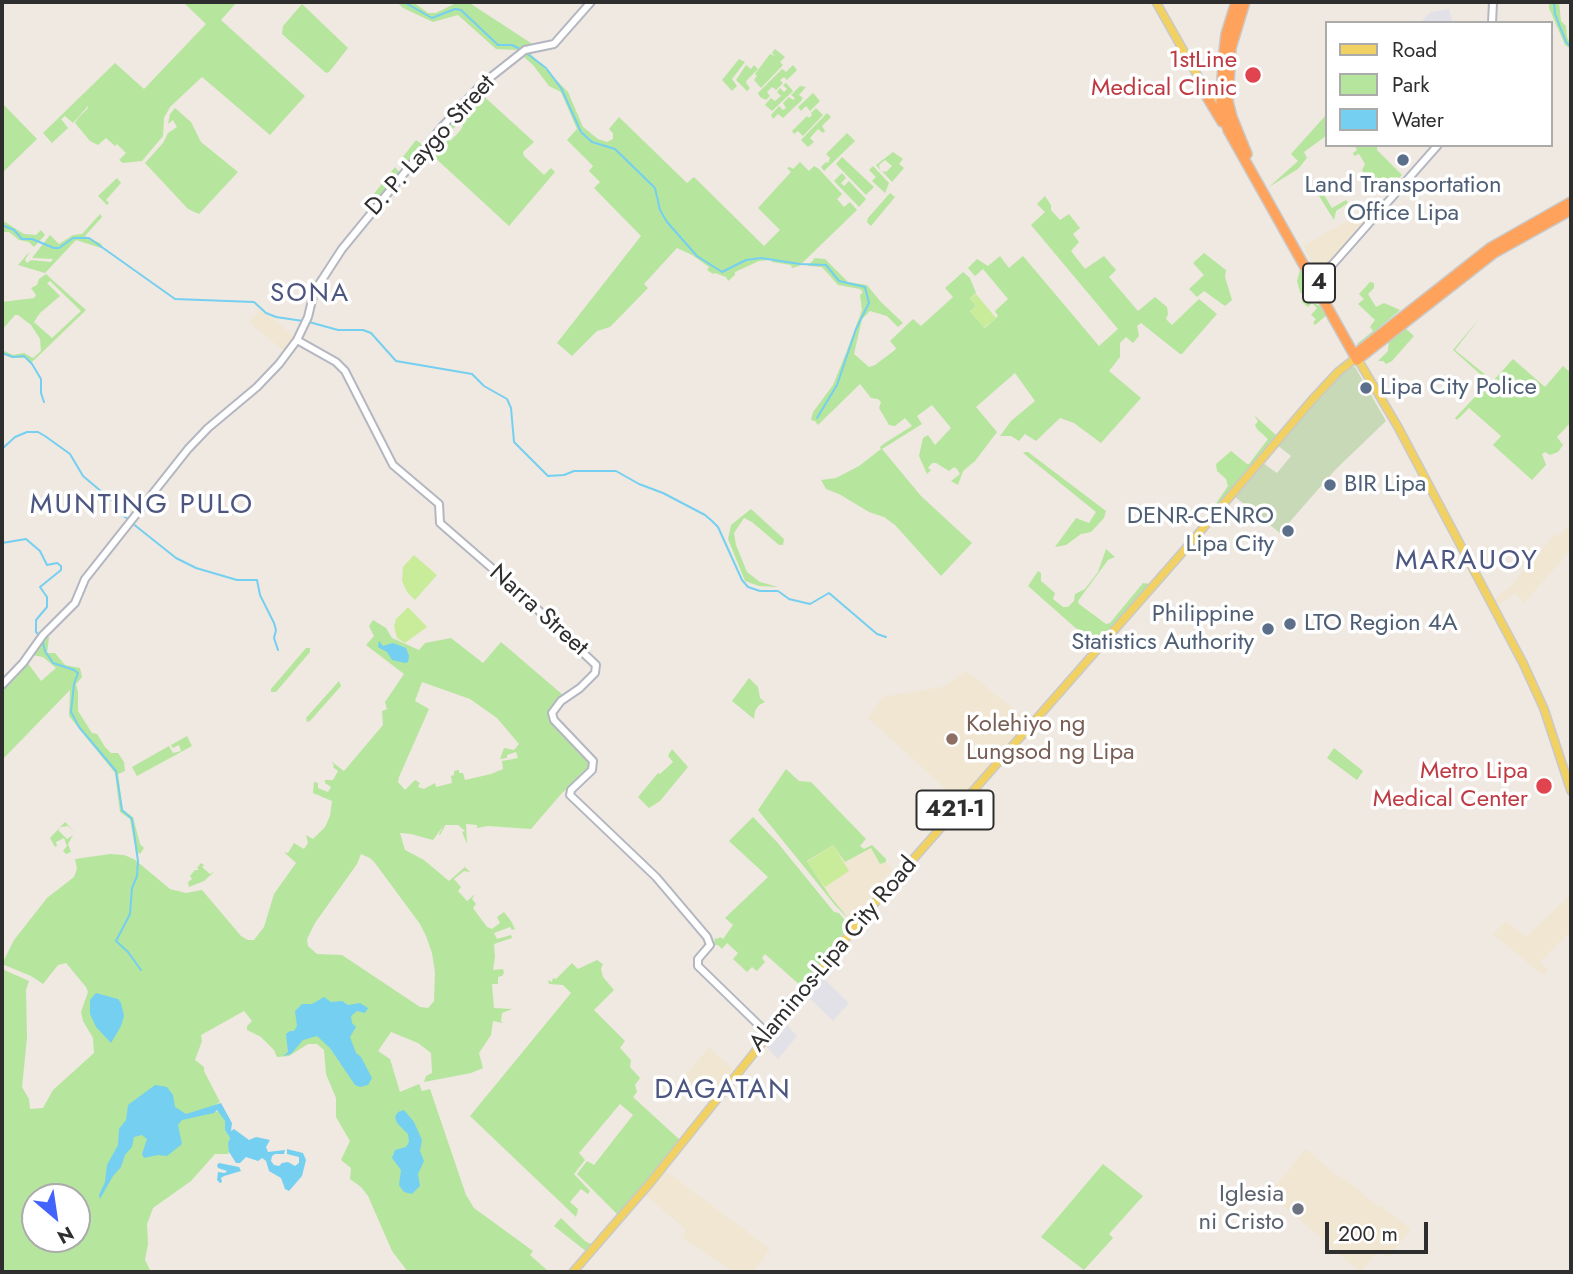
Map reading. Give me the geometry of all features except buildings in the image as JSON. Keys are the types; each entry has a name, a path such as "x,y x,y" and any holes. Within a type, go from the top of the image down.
{"highway":[{"name":"4","path":"1236,2 1224,43 1221,98 1231,127 1357,358"},
{"name":"4","path":"1221,98 1230,48 1245,2"},
{"path":"1221,98 1239,123 1231,127 1221,98"},
{"name":"4","path":"1231,127 1317,278 1357,358"},
{"path":"1357,358 1490,247 1571,202"},
{"path":"1357,358 1492,254 1571,210"}],"main road":[{"path":"1156,2 1200,80 1221,98"},
{"name":"4","path":"1357,358 1410,448 1535,688 1571,791"},
{"name":"Alaminos-Lipa City Road","path":"573,1272 650,1183 871,906 1181,554 1312,400 1338,372 1357,358"}],"street":[{"name":"D. P. Laygo Street","path":"2,685 23,663 41,638 75,603 84,581 188,449 208,428 257,387 297,340 306,321 314,292 364,220 471,96 525,50 554,44 591,2"},
{"path":"1492,21 1493,2"},
{"path":"1317,278 1332,265 1436,147"},
{"name":"Narra Street","path":"297,340 345,370 393,465 439,504 440,523 593,661 597,668 595,673 561,701 552,713 554,720 593,761 592,770 571,790 570,795 656,877 706,935 710,945 698,959 698,966 768,1034"}],"shaded area":[{"path":"1449,9 1452,21 1422,21 1431,12"},
{"path":"1363,212 1368,220 1319,274 1303,246"},
{"path":"260,309 296,338 285,352 249,322"},
{"path":"1571,523 1571,550 1524,603 1515,593 1498,605 1495,599 1510,587 1555,534 1559,536"},
{"name":"Kolehiyo ng Lungsod ng Lipa","path":"966,671 1029,721 959,801 868,718 882,697 942,687"},
{"path":"834,844 845,862 871,848 880,864 886,862 893,869 874,890 869,898 871,900 853,923 830,896 807,861"},
{"path":"1571,894 1571,931 1540,962 1548,970 1543,975 1493,934 1506,921 1526,937"},
{"path":"820,975 849,1003 833,1021 804,993"},
{"path":"783,1020 797,1036 778,1059 764,1044"},
{"path":"709,1047 733,1069 729,1074 732,1076 710,1105 682,1079"},
{"path":"1306,1149 1342,1180 1344,1178 1378,1207 1380,1205 1411,1229 1388,1258 1380,1250 1360,1272 1269,1193"},
{"path":"663,1169 770,1249 753,1272 734,1272 682,1237 686,1230 644,1193"}],"green space":[{"path":"183,2 237,2 221,20 305,96 270,135 202,77 170,107 164,118 163,136 142,161 123,163 119,160 126,153 117,144 115,146 106,138 98,145 90,141 75,123 88,106 73,123 65,116 61,119 68,128 52,143 43,133 115,63 144,89 206,24"},
{"path":"397,2 413,2 428,13 436,13 458,2 468,2 534,45 523,46 568,92 583,127 598,139 607,142 613,139 613,133 609,129 619,117 687,183 694,177 764,246 780,230 758,208 791,172 787,168 793,169 800,162 809,171 814,166 819,169 842,194 837,199 844,207 850,202 857,210 799,266 792,268 791,265 772,260 759,261 735,272 728,281 726,277 707,270 709,267 692,255 677,248 644,284 648,288 610,327 597,331 572,356 557,343 641,236 594,188 600,182 589,171 593,166 567,140 577,129 561,92 549,86 533,65 516,50 496,49 458,15 433,22 403,8"},
{"path":"1549,2 1559,2 1561,21 1566,26 1571,49 1565,45"},
{"path":"302,4 348,48 329,72 326,73 282,34 283,26"},
{"path":"775,49 785,57 780,62 783,65 761,88 754,80 757,76 755,74 770,54 775,56 772,53"},
{"path":"739,59 745,62 732,79 737,86 732,91 722,80"},
{"path":"746,65 751,69 754,65 758,69 747,80 750,88 747,91 736,80"},
{"path":"793,65 797,70 787,80 784,77 780,80 783,83 776,90 772,87 767,92 770,96 766,100 760,97 758,93 782,69 786,72"},
{"path":"786,83 793,91 772,111 765,105 763,107 771,98 775,101 781,96 777,92 780,88 784,92 787,89 783,85"},
{"path":"800,86 806,87 799,95 803,98 801,101 783,118 778,114 773,119 771,115 779,106 783,110 786,108 783,103 789,97 793,100 795,98 791,95"},
{"path":"478,91 534,142 523,152 524,156 544,175 551,168 555,172 509,226 431,154 437,148 432,143 440,133 450,141 459,132 463,126 459,122 453,129 449,126 443,130"},
{"path":"813,93 820,101 810,111 806,106 801,111 798,107"},
{"path":"2,103 37,139 2,173"},
{"path":"175,108 191,122 201,142 238,172 199,214 188,209 145,163 163,143 168,133 177,127 173,120 168,124 170,114"},
{"path":"816,108 823,115 803,136 798,131 794,134 792,131 807,116 809,118"},
{"path":"827,113 831,117 822,126 825,131 823,133 818,129 810,138 814,142 808,147 801,140"},
{"path":"446,117 448,118 407,167 399,162 416,140 423,145"},
{"path":"1324,117 1324,137 1304,152 1307,158 1298,169 1269,187 1298,161 1291,154"},
{"path":"847,133 855,141 824,171 821,167 828,163 830,158 826,154"},
{"path":"1355,147 1377,147 1402,175 1386,191 1387,195 1383,194 1379,179 1370,184 1362,170 1365,164 1359,154 1354,156 1353,153 1357,150"},
{"path":"893,152 903,159 899,164 904,168 892,182 882,171 886,172 892,166 885,160 879,165 880,170 876,165"},
{"path":"842,157 874,187 866,195 836,164"},
{"path":"873,166 889,183 885,193 872,181 876,177 869,170"},
{"path":"395,167 400,173 375,205 369,200"},
{"path":"842,173 846,178 841,183 844,186 849,181 866,199 859,207 834,181"},
{"path":"117,178 121,183 106,200 109,203 107,205 98,196"},
{"path":"890,193 895,197 871,226 867,222 868,218"},
{"path":"1323,193 1332,208 1346,200 1348,203 1336,211 1334,220 1319,196"},
{"path":"1045,196 1051,210 1060,220 1069,214 1080,228 1073,234 1079,242 1071,251 1085,269 1104,256 1116,270 1109,277 1138,311 1155,297 1167,307 1166,319 1172,325 1199,299 1217,314 1182,354 1141,323 1137,326 1139,336 1133,343 1126,337 1120,343 1120,357 1109,371 1141,398 1101,443 1074,423 1060,418 1036,441 1025,434 1019,441 1011,436 1000,436 1011,421 1035,401 1015,373 976,407 997,432 975,461 963,471 958,485 951,481 960,474 957,469 954,467 949,471 932,463 927,474 919,456 923,438 928,435 935,445 951,428 932,405 917,416 922,424 882,449 921,496 972,543 941,576 895,525 826,489 821,480 836,478 859,466 885,443 912,426 905,418 895,426 889,425 879,408 881,402 871,398 860,384 818,425 811,420 813,412 833,385 846,353 862,310 860,295 863,292 838,285 822,267 808,266 815,258 825,259 848,282 867,285 903,323 898,327 887,316 870,311 862,319 854,354 869,367 895,350 890,341 913,319 921,326 953,297 945,288 963,272 970,278 976,293 970,298 976,306 970,311 985,328 998,316 995,311 1008,299 983,269 975,276 968,268 977,259 988,266 1000,256 1009,268 1023,256 1099,346 1118,329 1031,225 1045,212 1037,204"},
{"path":"100,214 102,217 85,236 100,243 101,248 76,240 45,273 18,265 30,251 25,260 27,263 31,260 51,262 53,259 32,258 50,235 59,244 73,235 82,234"},
{"path":"2,220 24,234 36,235 41,230 45,235 34,247 9,232 2,232"},
{"path":"1204,253 1226,270 1225,277 1232,300 1225,306 1204,291 1197,297 1189,289 1204,275 1193,263"},
{"path":"1301,266 1322,303 1307,298 1300,292 1297,281"},
{"path":"46,274 86,310 31,363 26,358 12,358 2,354 2,350 13,355 24,353 33,358 41,351 40,339 31,325 18,315 2,330 2,302 34,298 36,295 31,288 37,285 39,279","holes":["50,281 81,311 52,338 34,322 40,313 60,296 47,283"]},
{"path":"1370,282 1374,283 1374,288 1368,294 1376,307 1384,303 1400,310 1359,345 1357,344 1373,331 1370,327 1375,320 1358,304 1364,299 1359,294"},
{"path":"976,294 996,318 984,328 970,311 976,306 970,298"},
{"path":"1303,300 1312,303 1308,307 1302,302"},
{"path":"1312,303 1321,306 1328,314 1315,325 1313,323 1316,319 1311,315 1317,308"},
{"path":"1479,319 1455,350 1493,381 1513,359 1545,387 1563,366 1571,373 1571,422 1557,437 1563,445 1558,452 1542,454 1546,465 1532,480 1493,445 1501,436 1469,408 1457,420 1455,418 1489,382 1453,350"},
{"path":"1405,328 1414,336 1392,361 1386,364 1378,361 1388,351 1389,340"},
{"path":"1350,366 1355,367 1386,421 1335,470 1280,533 1234,496 1263,463 1277,473 1291,456 1277,445 1327,387"},
{"path":"1254,415 1277,436 1217,507 1215,505 1228,486 1226,479 1217,471 1216,464 1231,451 1249,464 1268,439 1257,429 1255,425 1258,421"},
{"path":"1023,453 1106,511 1104,518 1091,532 1081,534 1066,545 1055,547 1076,518 1089,523 1096,512"},
{"path":"751,509 784,539 783,545 779,545 744,518 734,533 736,545 747,572 760,582 778,587 759,586 745,581 728,539 731,525"},
{"path":"1106,549 1115,557 1108,560 1078,601 1079,604 1106,624 1110,623 1143,583 1150,584 1096,646 1028,586 1038,571 1041,573 1041,581 1055,593 1053,599 1063,607 1068,607 1074,601 1075,594 1085,589 1098,572"},
{"path":"414,555 437,575 415,600 402,581 403,567"},
{"path":"408,607 427,627 405,643 397,638 394,626 396,619"},
{"path":"373,620 386,628 392,638 419,650 425,643 451,638 483,663 501,642 563,695 548,714 591,762 589,770 562,793 531,829 488,826 477,828 477,825 466,824 467,844 462,832 465,831 458,825 445,825 440,835 444,825 433,840 400,833 405,850 424,860 449,881 465,867 470,872 464,871 454,879 461,887 458,891 467,901 475,894 472,899 476,904 473,908 487,927 492,929 500,923 497,917 504,912 511,921 515,929 510,927 494,933 497,939 511,935 512,938 494,944 493,970 503,969 504,973 498,977 498,984 492,984 494,1008 512,1009 502,1013 503,1023 493,1021 491,1035 479,1053 483,1068 471,1073 424,1082 426,1076 432,1073 431,1053 418,1043 391,1032 378,1051 390,1059 400,1092 419,1084 422,1091 430,1089 466,1195 474,1208 533,1251 530,1255 549,1272 408,1272 392,1251 368,1196 350,1179 351,1168 341,1160 350,1141 336,1117 336,1098 326,1074 324,1050 317,1044 308,1044 289,1056 277,1057 261,1037 247,1030 252,1021 244,1011 201,1035 202,1041 195,1060 204,1067 220,1102 212,1107 210,1113 219,1111 225,1121 230,1150 228,1154 215,1154 191,1181 153,1208 147,1224 148,1244 145,1260 151,1272 2,1272 2,969 29,981 26,990 27,1038 22,1087 29,1099 30,1109 43,1108 53,1090 94,1053 93,1038 81,1012 88,992 86,987 66,963 58,965 43,984 2,964 14,940 47,898 74,877 77,869 75,859 110,854 134,859 170,889 186,893 202,890 241,936 254,940 264,927 274,894 296,863 284,852 288,853 294,843 304,849 308,843 306,835 313,839 325,827 330,816 332,801 313,793 314,782 318,783 318,788 328,792 331,787 325,780 333,780 338,771 331,761 344,771 383,725 382,711 387,709 385,702 404,674 366,645 374,636 369,626","holes":["422,682 470,699 497,718 519,744 514,750 504,748 500,759 516,752 518,758 502,761 503,769 491,774 465,780 459,770 454,771 451,776 452,783 436,787 435,783 424,789 418,787 420,783 415,780 405,790 398,782 399,777 429,709 415,701","361,854 375,863 426,936 435,972 434,1001 428,1008 420,1007 342,955 317,954 308,946 307,939 315,923 357,864"]},
{"path":"47,634 47,653 55,653 65,665 80,668 82,677 76,684 78,711 92,733 97,734 111,753 118,753 124,762 125,771 118,774 123,810 133,817 140,844 144,848 140,854 136,852 130,819 120,812 115,773 69,716 70,690 2,760 2,689 27,662 41,681 56,668 43,657 32,655"},
{"path":"306,648 310,648 310,652 276,692 271,692 271,689"},
{"path":"749,678 758,687 760,698 765,702 755,711 754,719 732,701"},
{"path":"339,681 341,686 307,722 306,718"},
{"path":"187,736 192,746 137,776 132,767 169,746 173,753 181,751 179,745 173,748 171,745"},
{"path":"1334,748 1363,771 1357,780 1327,758"},
{"path":"672,749 688,767 660,801 649,808 638,797 658,773 673,762 668,756"},
{"path":"786,769 799,781 811,782 866,839 860,846 864,849 872,845 886,859 886,862 880,864 871,848 845,862 833,845 807,861 852,923 758,810"},
{"path":"753,817 834,912 839,913 849,925 837,942 833,942 834,946 802,987 765,954 762,958 765,962 757,971 752,967 747,972 733,959 738,953 727,943 722,949 714,945 715,938 723,939 733,925 725,918 768,877 729,841"},
{"path":"65,822 75,832 68,826 58,830 67,839 73,835 68,844 71,852 66,854 63,851 67,846 64,838 56,842 55,847 50,838"},
{"path":"833,845 849,871 825,887 807,862"},
{"path":"201,863 210,874 215,871 204,881 189,887 188,882 192,879 190,876 195,870 199,870 197,868"},
{"path":"597,960 603,964 603,977 614,990 594,1010 625,1041 620,1048 631,1060 630,1067 640,1078 635,1085 637,1092 633,1097 681,1141 618,1215 577,1174 587,1161 594,1165 633,1115 620,1104 579,1153 585,1160 574,1174 590,1191 588,1194 581,1189 570,1202 578,1209 576,1217 470,1116 571,993 563,985 549,984 548,980 552,982 553,978 556,979 572,963 578,969"},
{"path":"1103,1164 1143,1196 1109,1234 1113,1238 1084,1270 1041,1237"},
{"path":"561,1218 585,1241 593,1245 587,1252 554,1226"}],"water":[{"path":"379,641 383,646 393,643 406,648 408,662 392,660 387,652 378,647"},
{"path":"96,993 118,999 121,1003 124,1016 111,1043 96,1027 90,1014 90,1000"},
{"path":"324,997 331,1002 342,1001 348,1005 360,1003 368,1008 365,1013 357,1011 351,1016 356,1027 350,1037 356,1053 372,1078 368,1085 355,1085 330,1048 317,1036 303,1040 291,1054 283,1056 288,1052 286,1034 294,1031 297,1026 295,1011 302,1004 312,1004"},
{"path":"155,1085 167,1087 173,1095 175,1107 186,1114 221,1103 232,1123 231,1131 234,1129 249,1140 256,1137 270,1140 266,1147 268,1152 285,1150 284,1154 272,1156 274,1165 288,1162 295,1166 299,1163 299,1157 287,1154 287,1149 303,1153 306,1160 302,1176 289,1191 285,1189 281,1178 269,1171 262,1158 258,1161 246,1157 236,1163 229,1152 230,1138 225,1130 225,1121 217,1110 182,1120 178,1125 182,1144 167,1156 144,1158 142,1154 147,1139 142,1135 134,1137 132,1147 100,1199 107,1165 118,1145 119,1129 126,1120 128,1105"},
{"path":"404,1110 414,1122 422,1140 420,1151 424,1161 418,1174 420,1186 412,1194 404,1192 399,1185 401,1170 392,1158 395,1150 406,1147 409,1142 408,1134 395,1117 398,1112"},
{"path":"219,1163 239,1167 241,1171 224,1176 220,1183 217,1180 218,1172 227,1171 218,1168"}],"waterway":[{"path":"404,2 432,18 455,9 461,10 498,45 512,45 520,49"},
{"path":"1554,2 1555,14 1566,42 1571,47"},
{"path":"525,52 546,68 561,88 581,132 592,142 615,149 655,188 660,210 667,222 697,256 722,272 746,260 761,258 826,265 839,281 865,287 869,303 856,329 837,385 817,418"},
{"path":"2,225 14,230 22,239 32,239 54,248 59,248 73,238 89,238 175,299 254,302 266,313 276,317 303,321"},
{"path":"309,322 338,330 363,330 371,333 396,361 472,374 484,386 507,399 511,408 514,442 548,476 574,471 616,471 663,493 705,515 718,527 742,580 748,587 760,591 778,591 789,599 810,604 829,593 877,634 886,637"},
{"path":"2,353 13,357 24,356 32,364 41,379 44,402"},
{"path":"2,449 15,437 27,432 38,432 70,454 83,476 115,503 122,515 128,519"},
{"path":"132,523 176,558 196,568 237,580 257,580 260,595 274,623 274,638 278,650"},
{"path":"2,543 26,539 40,551 47,565 57,563 61,566 61,570 40,587 47,597 47,607 36,620 36,632 39,635"},
{"path":"42,639 45,651 53,663 78,673 71,712 79,727 116,771 122,810 132,819 138,861 137,876 132,888 130,914 116,941 141,970"}],"place":[{"name":"1stLine Medical Clinic","path":"1253,75"},
{"name":"Land Transportation Office Lipa","path":"1403,160"},
{"name":"Lipa City Police","path":"1366,388"},
{"name":"BIR Lipa","path":"1330,485"},
{"name":"DENR-CENRO Lipa City","path":"1288,531"},
{"name":"LTO Region 4A","path":"1290,624"},
{"name":"Philippine Statistics Authority","path":"1268,629"},
{"name":"Kolehiyo ng Lungsod ng Lipa","path":"952,739"},
{"name":"Metro Lipa Medical Center","path":"1544,786"},
{"name":"Iglesia ni Cristo","path":"1298,1209"}],"district":[{"name":"SONA","path":"310,295"},
{"name":"MUNTING PULO","path":"142,506"},
{"name":"MARAUOY","path":"1467,562"},
{"name":"DAGATAN","path":"723,1091"}]}
